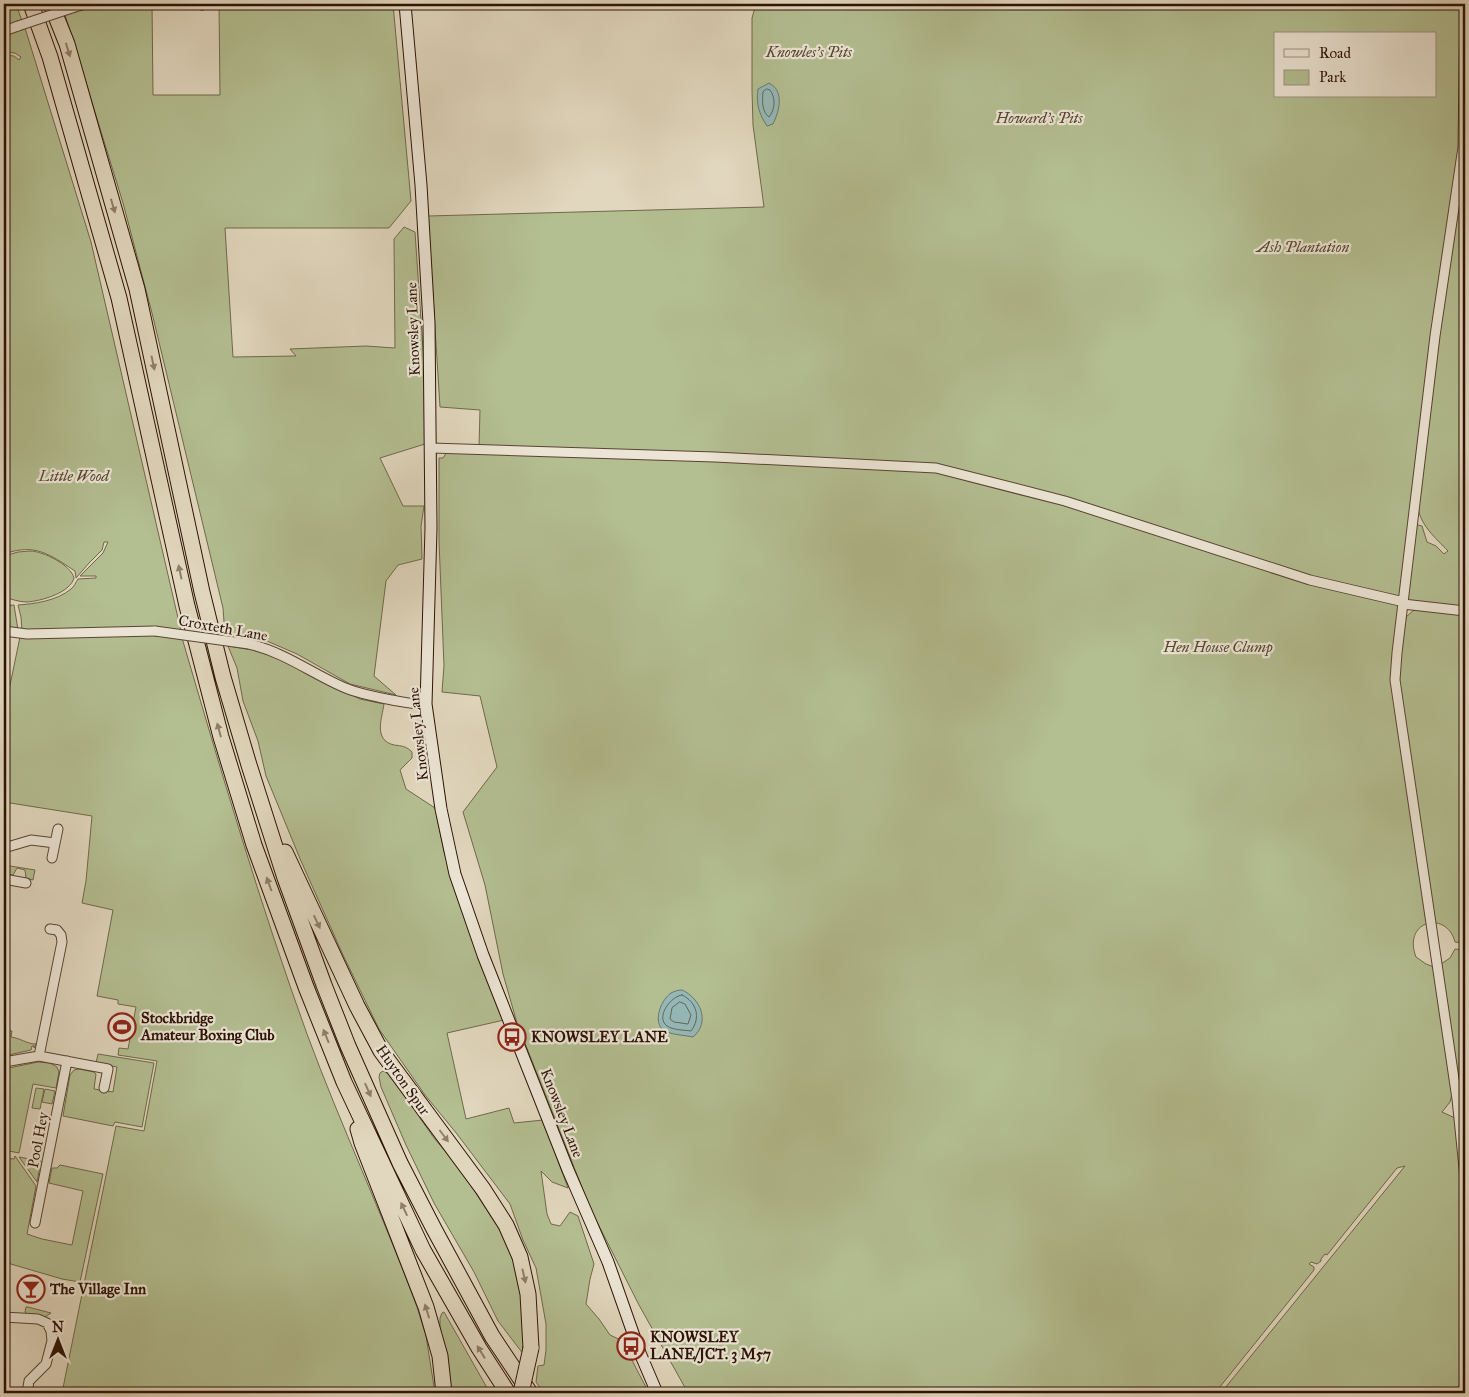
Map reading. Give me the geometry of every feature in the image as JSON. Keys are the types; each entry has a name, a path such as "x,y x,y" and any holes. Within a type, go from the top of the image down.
{"highway":[{"path":"31,4 50,57 119,298 187,606 221,737 258,854 306,987 344,1082 423,1250 478,1348 508,1393"},
{"path":"51,4 67,44 137,288 202,592 223,677 248,765 285,878 348,1046 400,1163 438,1238 492,1336 530,1393"},
{"name":"Huyton Spur","path":"248,765 317,921 357,1006 381,1051 483,1189 506,1225 520,1257 528,1294 530,1348 521,1393"},
{"path":"344,1082 362,1143 426,1307 440,1356 444,1393"}],"main road":[{"name":"Knowsley Lane","path":"405,4 428,304 431,528 426,704 441,809 458,883 483,955 568,1170 608,1262 640,1353 657,1393"}],"street":[{"path":"4,31 86,4"},
{"path":"1465,4 1462,147 1435,336 1395,671 1396,693 1456,1098 1465,1178"},
{"path":"431,448 781,460 936,468 1065,501 1310,580 1403,603 1465,611"},
{"name":"Croxteth Lane","path":"4,631 27,634 155,631 249,644 271,650 344,688 358,693 411,704 426,704"},
{"path":"52,858 58,829"},
{"path":"4,848 31,840 55,843"},
{"path":"4,878 22,879"},
{"path":"39,1056 62,942 61,935 57,930 50,929"},
{"path":"4,1062 39,1056 108,1069 104,1088"},
{"name":"Pool Hey","path":"35,1224 67,1061"},
{"path":"4,1317 38,1319 47,1323 51,1331 52,1340 46,1364 29,1382 27,1393"}],"green space":[{"path":"5,4 16,4 22,21 4,28"},
{"path":"98,4 152,4 153,95 220,95 219,4 393,4 411,201 389,228 225,228 233,357 296,356 290,349 366,346 395,348 394,239 404,227 415,232 423,349 425,444 380,458 403,506 424,506 421,526 422,559 398,565 386,581 374,676 396,695 350,684 297,654 267,641 225,635 223,608 152,313 123,203 65,15"},
{"path":"756,4 1462,4 1460,142 1414,524 1422,526 1427,542 1436,546 1444,554 1448,551 1433,536 1421,519 1418,505 1465,150 1465,943 1455,942 1450,932 1444,926 1435,923 1427,924 1420,928 1415,935 1413,944 1416,957 1434,967 1452,1094 1450,1102 1442,1112 1455,1118 1462,1095 1465,1092 1465,1183 1462,1182 1465,1214 1465,1393 1221,1393 1405,1166 1397,1168 1327,1255 1325,1254 1317,1264 1311,1262 1309,1264 1314,1267 1314,1270 1215,1393 688,1393 639,1305 591,1210 517,1023 503,974 485,885 463,812 497,767 480,696 442,692 444,666 439,541 439,458 443,458 447,452 479,447 480,410 440,407 428,216 764,207 753,125 752,18","holes":["1401,596 1415,609 1406,617 1404,633 1396,635 1399,607 1397,598"]},
{"name":"Little Wood","path":"25,28 91,242 181,631 22,631 18,605 38,603 52,599 71,589 78,579 96,578 96,576 80,576 103,553 108,542 104,542 102,550 76,578 75,571 41,552 25,550 4,554 4,55 14,56 19,60 21,57 15,53 4,52 4,34"},
{"path":"30,551 42,553 56,560 68,568 74,578 67,588 61,592 40,600 24,602 4,597 4,556"},
{"path":"14,605 18,630 4,628 4,606"},
{"path":"154,635 182,638 273,936 307,1034 417,1307 426,1336 435,1393 62,1393 116,1126 144,1131 157,1061 118,1055 119,1048 128,1049 136,1007 118,1004 118,1000 97,996 113,910 82,903 92,816 4,802 4,714 20,637"},
{"path":"228,646 272,656 360,699 384,704 380,728 383,738 394,745 406,747 412,752 412,758 400,770 406,789 435,808 444,852 504,1020 447,1033 466,1119 509,1108 514,1123 543,1120 568,1188 552,1182 541,1171 547,1214 551,1224 560,1226 570,1212 578,1216 594,1264 586,1304 610,1335 625,1342 649,1393 544,1393 536,1382 538,1366 544,1365 546,1324 536,1268 523,1240 510,1204 425,1095 379,1029 301,861 266,776 258,741 243,701 237,668"},
{"path":"4,865 35,870 33,880 26,878 25,870 17,868 13,875 4,874"},
{"path":"1455,949 1465,950 1465,1091 1456,1079 1441,964 1450,958"},
{"path":"4,1030 12,1031 11,1037 36,1044 34,1048 32,1046 31,1050 4,1056"},
{"path":"98,1054 154,1063 142,1127 115,1122 113,1126 63,1116 70,1075 74,1070 94,1072 96,1074 94,1089 113,1092 117,1067 96,1063"},
{"path":"38,1062 50,1063 57,1067 59,1072 56,1088 33,1084 19,1153 4,1150 4,1069"},
{"path":"383,1071 389,1074 434,1138 461,1170 503,1235 514,1259 524,1307 524,1355 498,1321 474,1272 434,1203 381,1087 379,1077"},
{"path":"36,1088 44,1089 40,1109 32,1108"},
{"path":"45,1089 55,1091 52,1104 42,1102"},
{"path":"15,1156 36,1186 27,1234 42,1239 72,1245 83,1191 49,1183 52,1168 57,1168 60,1165 103,1174 80,1282 62,1279 4,1262 4,1160 5,1158 14,1159"},
{"path":"19,1157 41,1161 37,1182"},
{"path":"26,1307 51,1313 45,1317 27,1314 25,1312"},
{"path":"444,1312 490,1393 449,1393 440,1329 440,1318"}],"water":[{"path":"769,83 774,87 779,96 779,108 773,124 767,126 759,109 757,94 758,89"},
{"path":"682,990 694,999 701,1011 701,1024 693,1037 669,1032 662,1029 659,1025 658,1020 662,1004 671,993"}],"place":[{"name":"Stockbridge Amateur Boxing Club","path":"122,1027"},
{"name":"KNOWSLEY LANE","path":"512,1037"},
{"name":"The Village Inn","path":"31,1289"},
{"name":"KNOWSLEY LANE/JCT. 3 M57","path":"631,1346"}],"park label":[{"name":"Knowles's Pits","path":"809,52"},
{"name":"Howard's Pits","path":"1039,118"},
{"name":"Ash Plantation","path":"1303,247"},
{"name":"Hen House Clump","path":"1218,647"}]}
